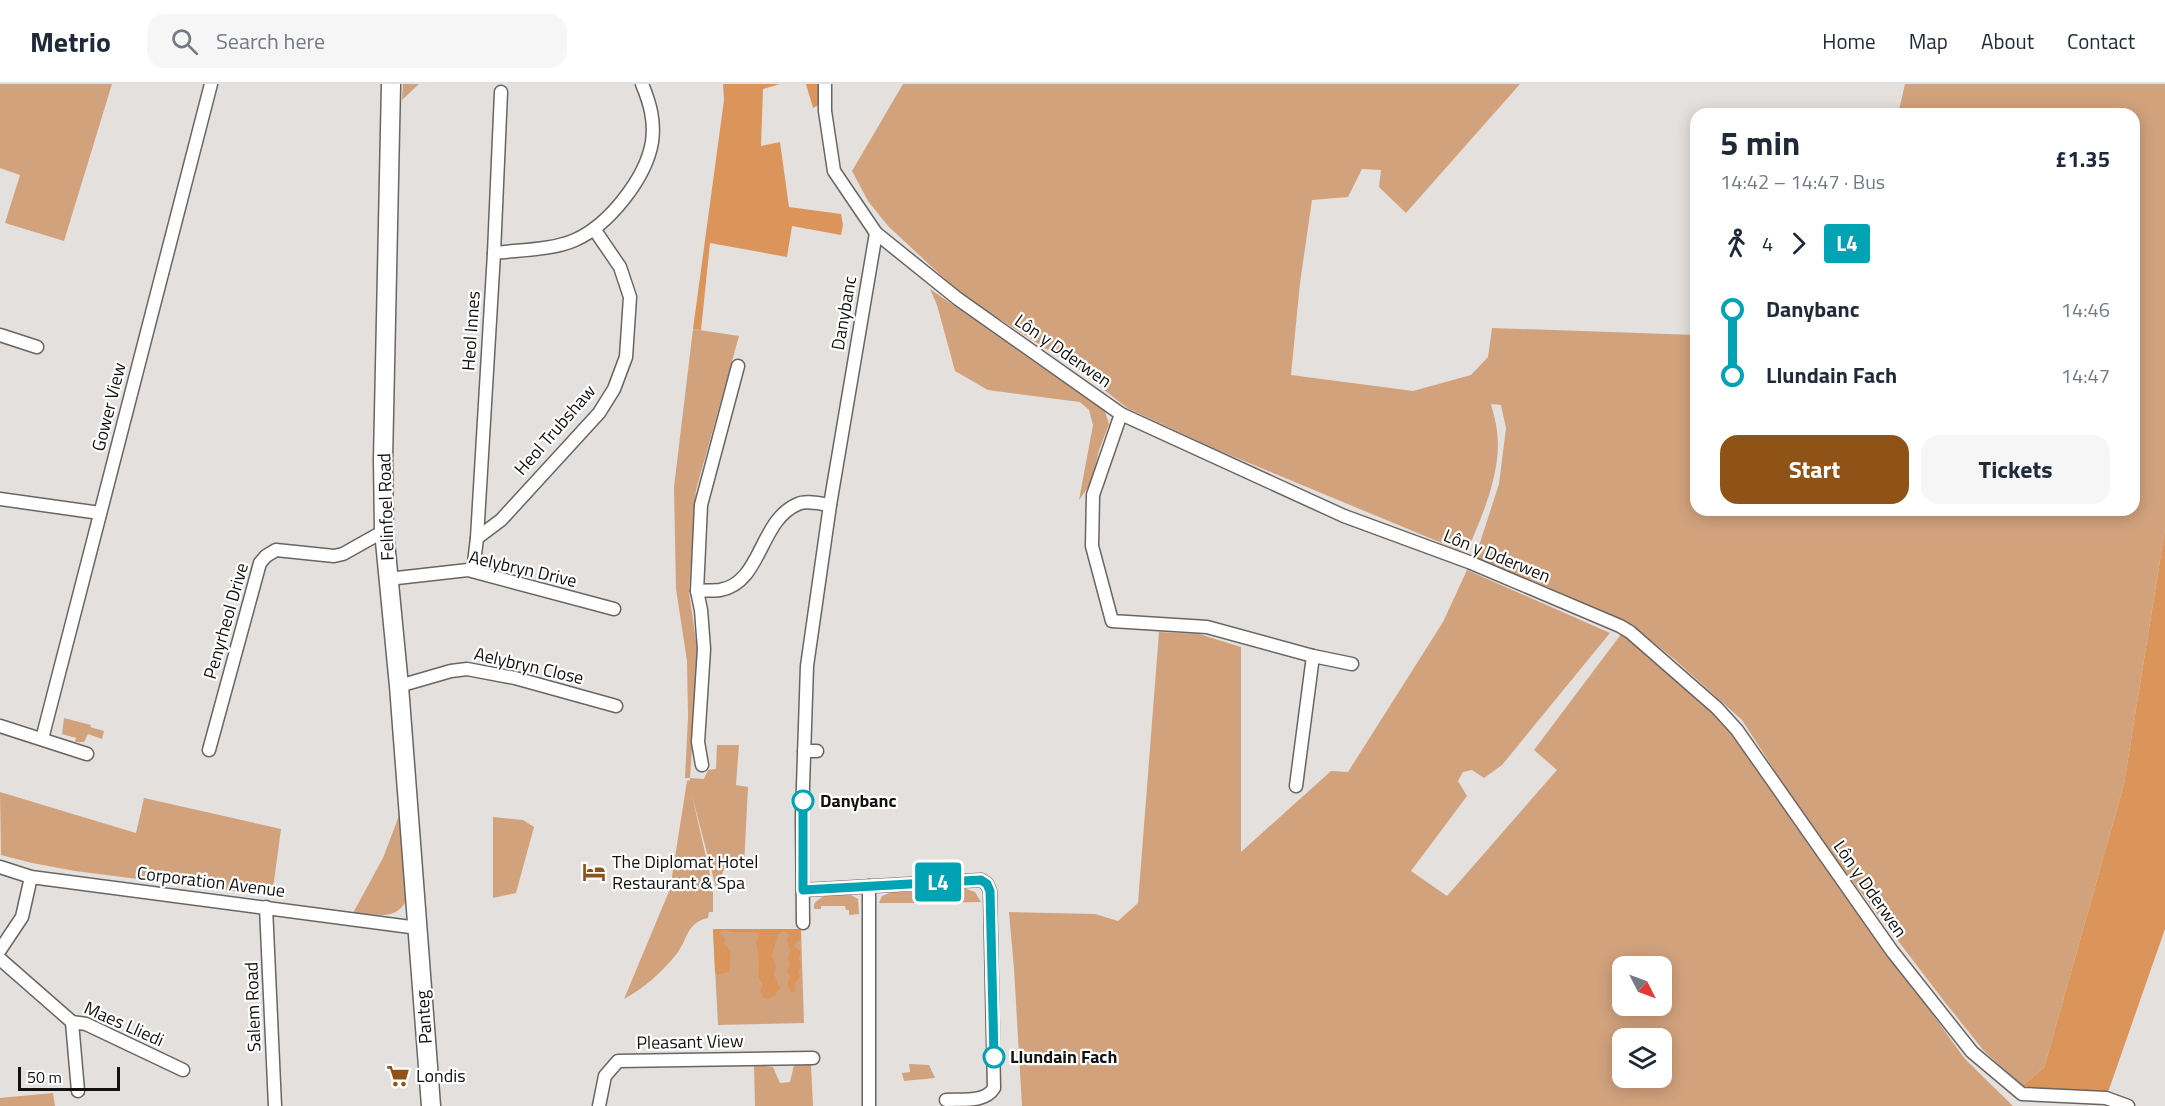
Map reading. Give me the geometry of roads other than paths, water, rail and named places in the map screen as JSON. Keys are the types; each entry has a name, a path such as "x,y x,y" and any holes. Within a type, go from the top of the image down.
{"main road":[{"name":"Felinfoel Road","path":"391,84 383,460 384,531 418,928"},
{"name":"Panteg","path":"418,928 430,1106"}],"street":[{"name":"Gower View","path":"42,739 211,84"},
{"path":"494,252 535,249 574,241 594,229 615,211 645,164 652,142 653,120 650,102 642,84"},
{"name":"Lôn y Dderwen","path":"825,84 825,111 834,171 876,233 958,299 1122,414 1344,516 1469,562 1630,632 1717,708 1737,730 1892,951 1972,1052 2021,1100 2106,1098 2128,1106"},
{"name":"Heol Innes","path":"472,571 477,538 501,92"},
{"name":"Heol Trubshaw","path":"477,538 501,520 599,413 614,388 626,357 630,297 620,267 594,229"},
{"name":"Danybanc","path":"803,890 802,816 807,666 830,505 876,233"},
{"path":"0,335 37,347"},
{"path":"702,765 699,742 704,650 697,591 701,505 738,366"},
{"path":"1122,414 1093,495 1092,546 1112,621 1207,627 1313,656 1352,664"},
{"path":"0,499 100,513"},
{"path":"697,591 722,590 742,579 756,558 767,533 782,513 800,502 830,505"},
{"name":"Penyrheol Drive","path":"209,750 260,562 276,550 334,556 343,554 384,531"},
{"name":"Aelybryn Drive","path":"388,579 472,571 614,609"},
{"path":"1296,786 1313,656"},
{"name":"Aelybryn Close","path":"399,686 451,671 467,669 515,678 616,706"},
{"path":"0,726 87,754"},
{"path":"804,751 817,751"},
{"name":"Corporation Avenue","path":"0,867 31,876 418,928"},
{"path":"0,950 22,917 31,876"},
{"path":"803,923 803,890 981,880 987,884 990,891 994,1088 984,1098 946,1100"},
{"path":"869,886 869,1106"},
{"name":"Salem Road","path":"266,907 275,1106"},
{"name":"Maes Lliedi","path":"0,958 72,1022 86,1024 183,1070"},
{"path":"72,1022 78,1091"},
{"name":"Pleasant View","path":"599,1106 605,1076 618,1061 813,1058"}],"place":[{"name":"Danybanc","path":"803,801"},
{"name":"The Diplomat Hotel Restaurant & Spa","path":"594,872"},
{"name":"Llundain Fach","path":"994,1057"},
{"name":"Londis","path":"398,1076"}]}
